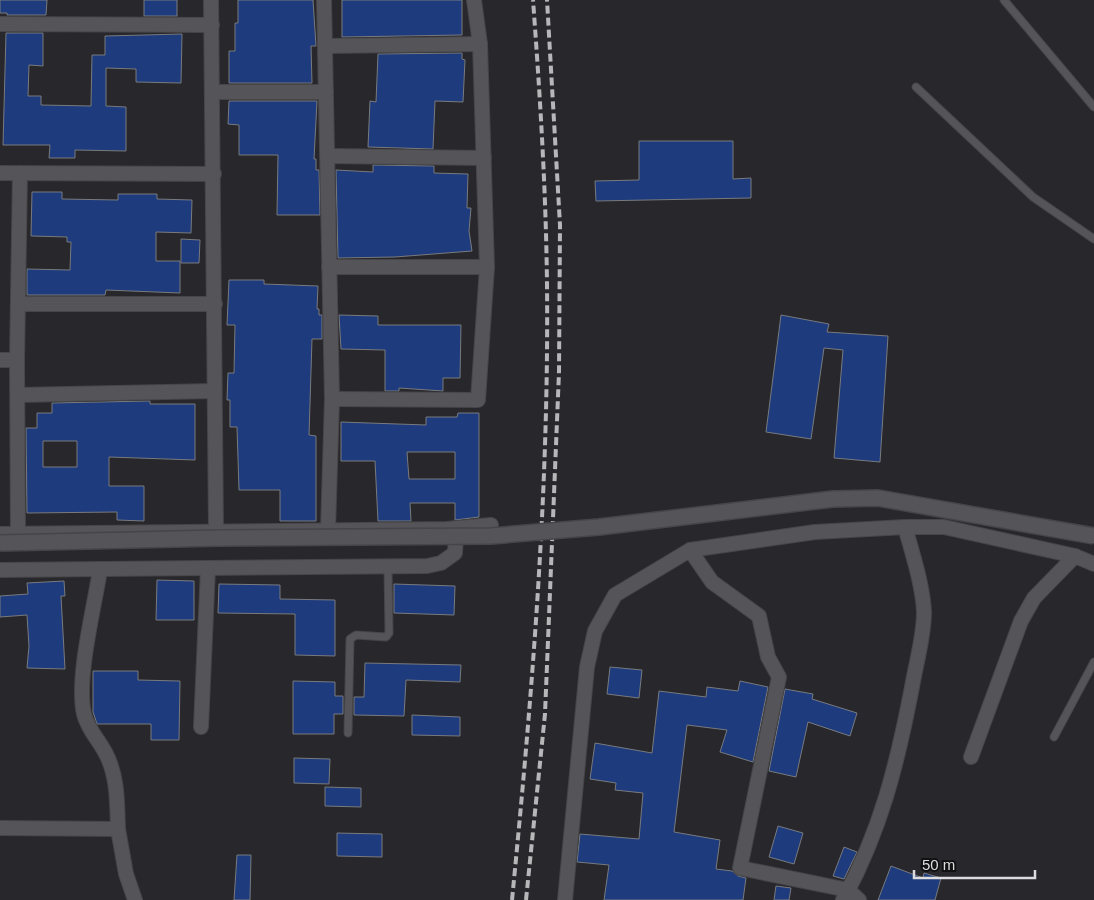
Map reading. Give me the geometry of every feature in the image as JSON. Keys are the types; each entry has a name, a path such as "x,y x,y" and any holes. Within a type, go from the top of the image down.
{"street":[{"path":"211,0 216,530"},
{"path":"324,0 332,400 328,530"},
{"path":"332,400 478,400 487,267 480,44 474,0"},
{"path":"0,24 212,25"},
{"path":"325,46 480,44"},
{"path":"212,92 326,92"},
{"path":"328,156 484,158"},
{"path":"0,173 214,174"},
{"path":"18,534 17,360 20,173"},
{"path":"329,267 487,267"},
{"path":"18,304 215,304"},
{"path":"0,360 17,360"},
{"path":"18,395 214,391"},
{"path":"0,543 491,536 599,527 833,498 878,498 1094,536"},
{"path":"0,534 216,530 447,529 491,525"},
{"path":"846,895 872,841 890,788 920,645 924,611 914,559 905,526"},
{"path":"565,900 587,667 595,631 615,595 690,550 815,532 905,526 944,527 1075,556 1094,564"},
{"path":"0,570 427,566 441,563 455,553 456,534 447,529"},
{"path":"690,550 712,582 759,616 768,657 779,677 740,868 859,900"},
{"path":"971,757 1021,621 1034,598 1075,556"},
{"path":"201,727 208,568"},
{"path":"100,570 83,677 82,701 90,730 107,755 114,772 118,829 126,874 135,900"},
{"path":"0,828 118,829"}],"lane":[{"path":"1004,0 1094,107"},
{"path":"916,87 1033,197 1094,239"},
{"path":"348,733 350,639 356,635 386,637 389,633 388,567"},
{"path":"1054,737 1094,662"}],"building":[{"path":"0,0 47,0 46,15 7,15 7,13 0,13"},
{"path":"144,0 177,0 177,16 144,16"},
{"path":"238,0 313,0 316,46 311,46 312,83 229,83 229,51 235,51 235,23 238,23"},
{"path":"342,0 462,0 462,35 342,37"},
{"path":"6,33 43,33 43,66 29,65 28,96 41,96 41,105 91,106 92,55 105,55 105,36 182,34 181,83 136,82 136,69 106,68 106,106 126,107 126,151 75,150 75,158 49,158 50,145 3,145"},
{"path":"462,53 462,59 465,60 463,102 435,101 433,149 368,147 370,101 376,102 378,54"},
{"path":"229,101 317,101 314,159 316,159 316,170 319,170 320,215 277,215 278,155 239,155 239,125 228,124"},
{"path":"639,141 733,141 733,179 751,178 751,198 596,201 595,181 639,180"},
{"path":"373,165 434,166 434,173 468,174 467,208 471,208 469,231 472,251 395,257 338,258 336,170 373,172"},
{"path":"32,192 62,192 62,199 118,200 118,194 157,194 157,199 192,200 191,233 156,232 156,261 180,261 180,293 106,290 105,295 27,295 27,269 70,270 71,242 67,242 67,237 31,236"},
{"path":"181,239 200,240 199,263 181,263"},
{"path":"229,280 264,280 264,284 318,286 317,309 319,309 319,315 322,315 322,339 312,339 309,435 316,436 316,521 280,521 280,490 239,490 237,427 230,427 230,400 227,400 228,373 234,373 235,325 227,325"},
{"path":"339,315 378,316 378,325 461,325 460,378 443,378 443,391 399,388 399,391 385,391 385,350 341,349"},
{"path":"781,315 829,324 827,332 888,336 880,462 834,458 843,350 824,348 811,439 766,432"},
{"path":"150,401 150,404 195,404 195,460 109,457 109,486 144,486 144,521 117,520 117,512 27,513 26,428 37,428 37,413 52,413 52,403","holes":["43,441 77,441 77,467 43,467"]},
{"path":"458,413 479,413 479,517 455,520 455,503 410,503 411,521 378,521 375,461 341,461 341,422 426,425 426,417 457,417","holes":["407,452 455,452 455,479 409,479"]},
{"path":"157,580 194,581 194,620 156,620"},
{"path":"64,581 65,596 61,596 65,669 27,668 29,646 27,615 0,617 0,596 28,594 27,583"},
{"path":"219,584 280,585 280,599 335,600 335,656 295,655 295,614 218,613"},
{"path":"394,584 455,586 454,615 394,613"},
{"path":"365,663 461,665 460,682 406,680 404,716 354,715 354,697 364,697"},
{"path":"610,667 642,670 639,698 607,694"},
{"path":"93,671 138,671 138,680 180,681 179,740 151,740 151,724 97,724 93,712"},
{"path":"293,681 335,682 335,696 343,696 343,714 334,714 334,734 293,734"},
{"path":"740,681 768,687 753,762 720,752 727,730 687,725 674,832 720,840 716,869 732,871 738,876 746,878 743,900 604,900 609,865 577,862 580,834 639,839 643,793 615,790 616,783 590,779 595,743 652,753 659,691 706,697 707,687 738,691"},
{"path":"785,689 813,694 812,699 857,713 850,736 808,722 796,777 769,771"},
{"path":"412,715 460,717 460,736 412,735"},
{"path":"294,758 330,759 329,784 294,783"},
{"path":"325,787 361,788 361,807 325,806"},
{"path":"778,826 803,833 794,864 769,857"},
{"path":"337,833 382,834 382,857 337,856"},
{"path":"844,847 857,852 844,879 833,876"},
{"path":"237,855 251,855 250,900 234,900"},
{"path":"891,866 923,878 924,873 941,878 935,900 878,900"},
{"path":"776,886 791,888 789,900 774,900"}],"railway":[{"path":"512,900 538,593 547,362 547,285 542,142 533,0"},
{"path":"526,900 545,714 559,372 560,225 547,0"}]}
